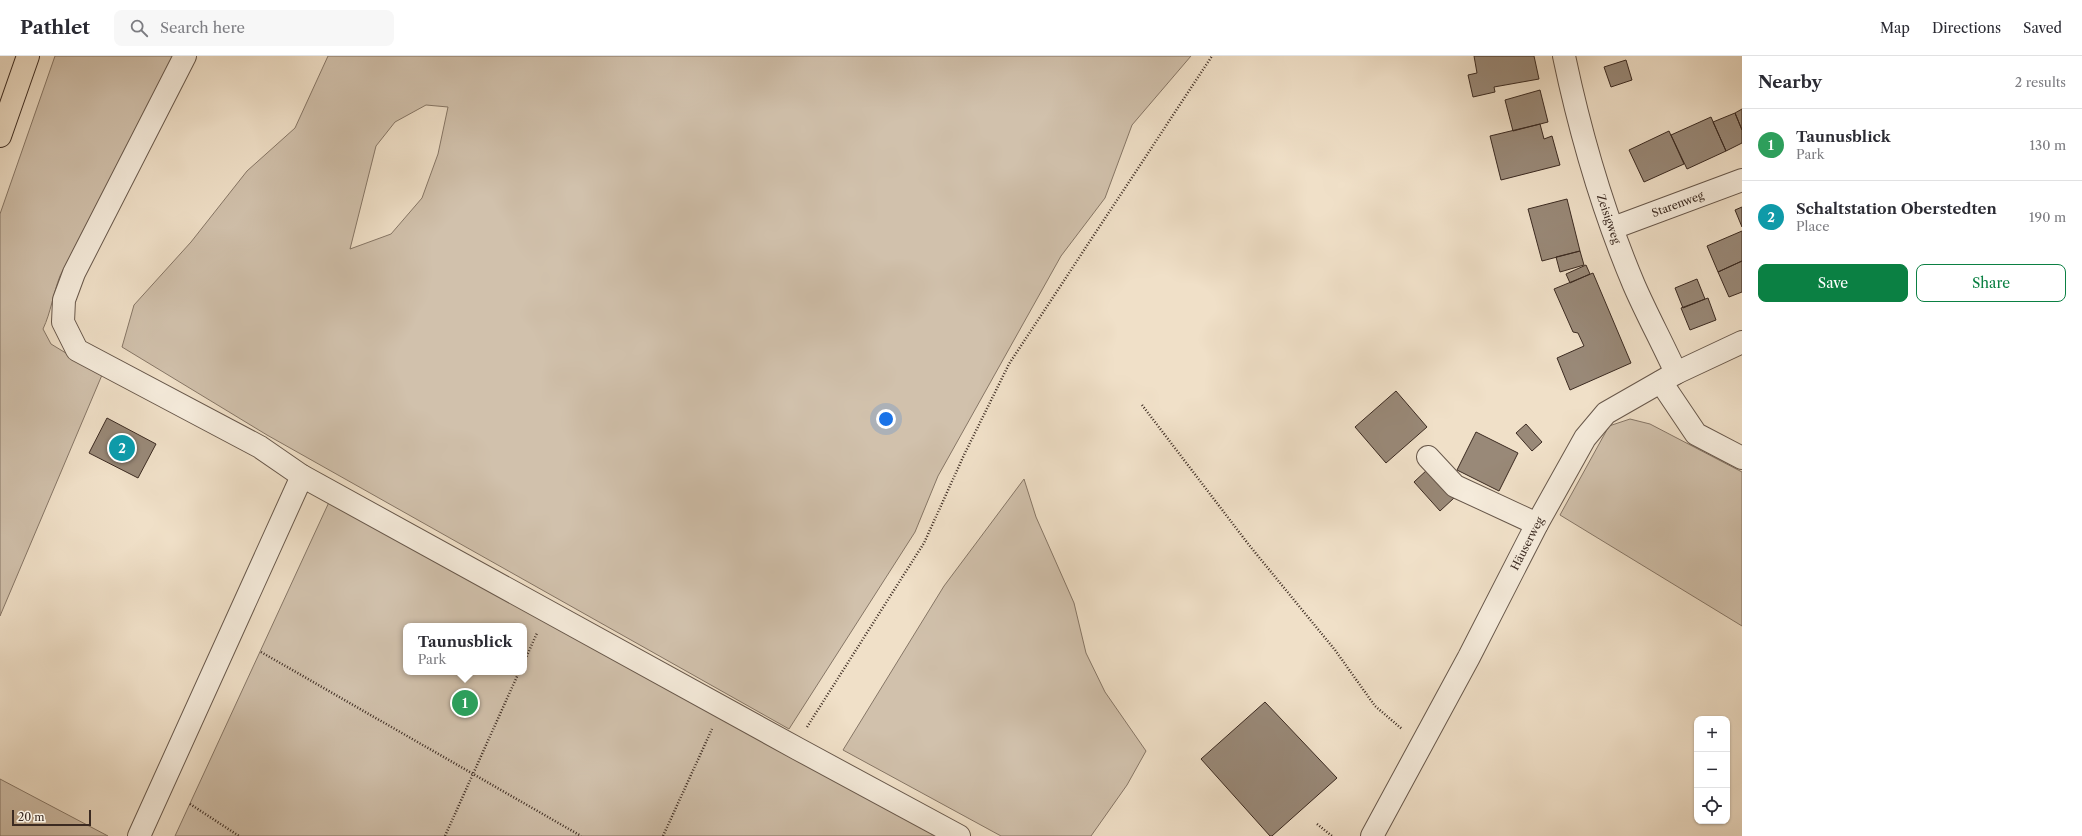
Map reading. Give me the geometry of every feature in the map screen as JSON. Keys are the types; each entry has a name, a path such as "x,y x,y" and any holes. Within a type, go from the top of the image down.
{"highway":[{"path":"0,136 28,56"}],"street":[{"path":"185,56 74,273 64,300 63,322 77,350 260,446 302,476 798,750 959,836"},
{"name":"Zeisigweg","path":"1564,56 1590,156 1613,228 1669,378"},
{"name":"Starenweg","path":"1613,228 1742,180"},
{"name":"Häuserweg","path":"1372,836 1469,657 1537,524 1585,438 1606,413 1669,378 1742,342"},
{"path":"1669,378 1696,434 1742,458"},
{"path":"1428,457 1455,486 1537,524"},
{"path":"138,836 302,476"}],"path":[{"path":"798,750 807,726 924,543 1009,364 1212,56"},
{"path":"1142,405 1250,545 1335,650 1375,706 1421,745"},
{"path":"527,655 538,629"},
{"path":"261,652 581,836"},
{"path":"445,836 519,675"},
{"path":"663,836 715,724"},
{"path":"190,804 239,836"},
{"path":"1317,824 1332,836"}],"shaded area":[{"path":"55,56 173,56 60,276 43,329 51,344 102,375 0,616 0,214"},
{"path":"328,56 1191,56 1132,125 1105,198 1061,256 938,476 915,532 789,729 267,435 122,347 134,305 191,242 247,171 295,128","holes":["426,105 448,107 438,154 422,198 391,234 350,249 376,146 395,122"]},
{"path":"1630,419 1650,424 1742,472 1742,626 1560,515 1609,426"},
{"path":"1024,479 1036,517 1074,603 1086,653 1105,692 1146,751 1127,785 1091,836 1001,836 843,750 944,586"},
{"path":"330,500 786,755 943,836 175,836"},
{"path":"0,779 108,836 0,836"}],"building":[{"path":"1474,56 1534,56 1539,79 1494,87 1495,92 1473,97 1468,75 1477,73"},
{"path":"1626,60 1632,80 1611,87 1604,67"},
{"path":"1540,90 1548,122 1513,131 1505,100"},
{"path":"1742,109 1742,130 1735,113"},
{"path":"1735,113 1742,130 1742,143 1726,151 1713,122"},
{"path":"1711,117 1726,151 1687,169 1671,135"},
{"path":"1540,124 1544,139 1552,136 1560,165 1501,180 1490,136"},
{"path":"1669,131 1684,164 1644,182 1629,150"},
{"path":"1567,199 1580,251 1542,261 1528,209"},
{"path":"1742,207 1742,227 1735,210"},
{"path":"1742,231 1742,261 1718,272 1707,246"},
{"path":"1580,251 1584,265 1560,272 1556,257"},
{"path":"1742,261 1742,292 1729,297 1718,272"},
{"path":"1586,265 1590,274 1570,283 1566,274"},
{"path":"1593,273 1631,363 1570,390 1557,358 1584,346 1578,333 1573,332 1554,289"},
{"path":"1697,279 1705,299 1683,308 1675,288"},
{"path":"1708,298 1716,320 1690,330 1681,308"},
{"path":"1396,391 1427,427 1386,463 1355,427"},
{"path":"107,418 156,444 138,478 89,453"},
{"path":"1526,424 1542,442 1532,451 1516,433"},
{"path":"1476,432 1518,453 1499,491 1457,470"},
{"path":"1428,469 1454,498 1440,511 1414,482"},
{"path":"1265,702 1337,778 1272,836 1270,836 1201,759"}],"place":[{"name":"Schaltstation Oberstedten","path":"122,448"},
{"name":"Taunusblick","path":"465,703"}]}
